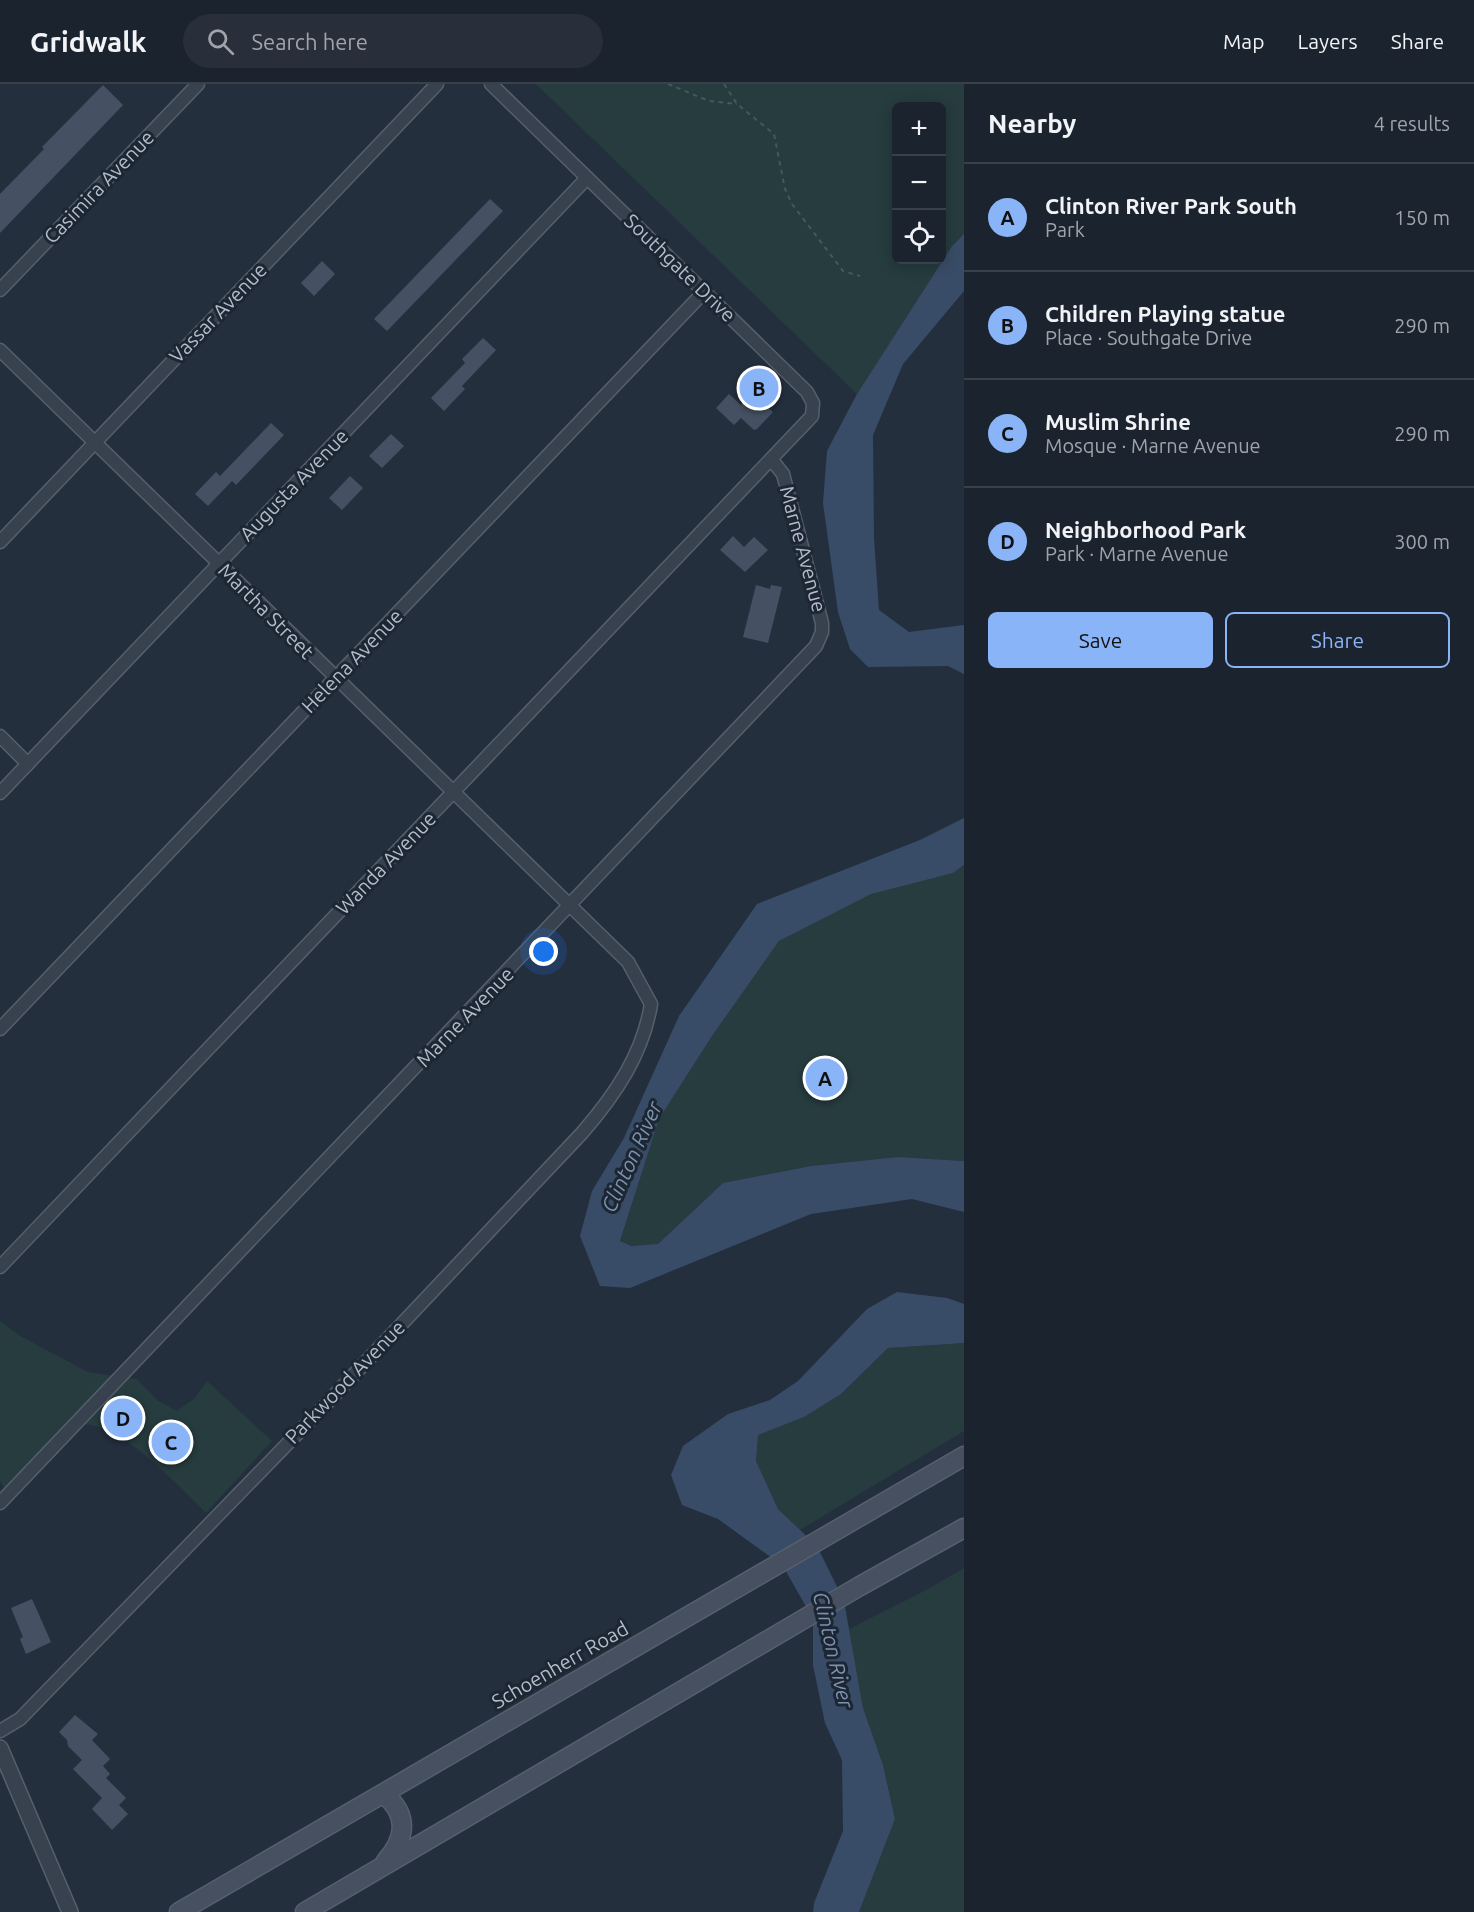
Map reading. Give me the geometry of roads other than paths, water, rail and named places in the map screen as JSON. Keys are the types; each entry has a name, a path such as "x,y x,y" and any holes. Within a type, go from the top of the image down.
{"main road":[{"name":"Schoenherr Road","path":"179,1912 964,1456"},
{"path":"305,1912 860,1586 964,1528"},
{"path":"382,1866 397,1849 404,1826 397,1808 384,1794"}],"street":[{"name":"Casimira Avenue","path":"0,290 198,84"},
{"name":"Vassar Avenue","path":"0,542 436,84"},
{"name":"Southgate Drive","path":"491,84 812,397 812,416 771,459"},
{"name":"Augusta Avenue","path":"0,793 587,178"},
{"name":"Helena Avenue","path":"0,1029 704,292"},
{"name":"Martha Street","path":"0,351 628,962 651,1004"},
{"name":"Wanda Avenue","path":"0,1267 771,459"},
{"name":"Marne Avenue","path":"0,1503 570,907 819,641 822,623 783,474 771,459"},
{"path":"0,736 28,764"},
{"name":"Parkwood Avenue","path":"0,1731 16,1723 45,1694 328,1402 582,1132 607,1103 626,1074 640,1045 651,1004"},
{"path":"0,1748 70,1912"}],"water":[{"path":"964,234 964,291 903,364 873,435 874,539 879,610 909,632 964,625 964,674 948,666 868,667 850,649 838,612 823,503 827,451 857,394 940,264 946,264 946,255"},
{"name":"Clinton River","path":"964,818 964,865 953,873 871,894 779,941 712,1036 659,1119 620,1241 631,1246 658,1244 723,1183 811,1166 898,1157 964,1161 964,1212 912,1199 811,1214 630,1288 600,1286 580,1236 592,1191 624,1138 679,1016 757,904 920,840"},
{"name":"Clinton River","path":"897,1292 947,1298 964,1304 964,1343 888,1348 841,1394 804,1417 758,1435 756,1461 778,1509 817,1546 844,1601 863,1708 883,1765 895,1819 859,1912 813,1912 814,1903 843,1831 842,1760 825,1723 813,1665 813,1619 783,1566 718,1519 682,1505 671,1475 683,1446 728,1414 770,1400 798,1381 867,1309"}],"place":[{"name":"Children Playing statue","path":"759,388"},
{"name":"Clinton River Park South","path":"825,1078"},
{"name":"Neighborhood Park","path":"123,1418"},
{"name":"Muslim Shrine","path":"171,1442"}]}
